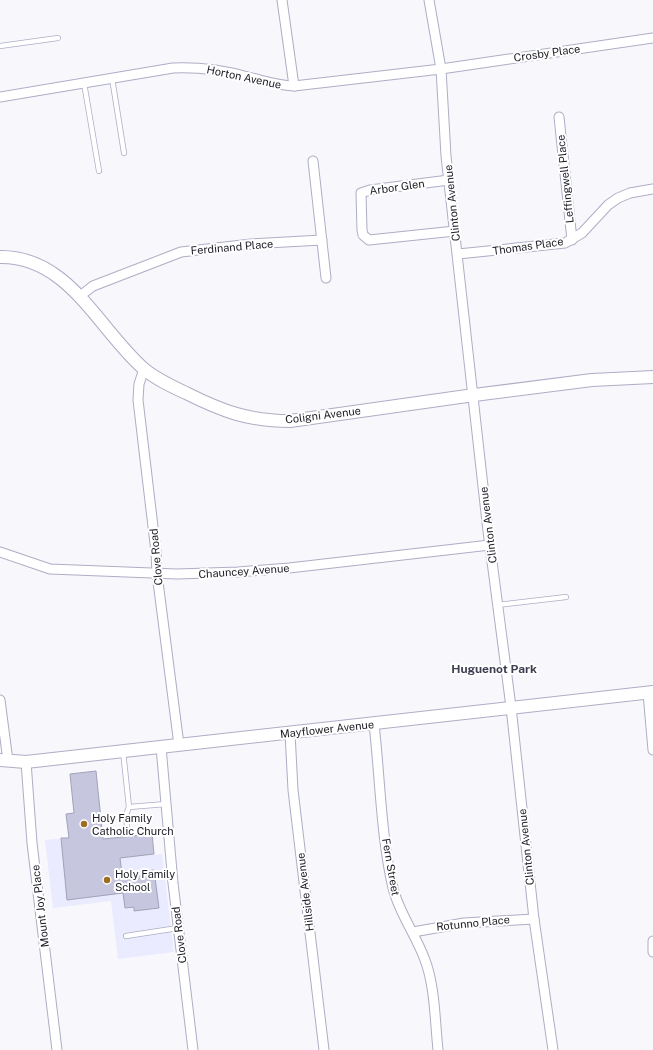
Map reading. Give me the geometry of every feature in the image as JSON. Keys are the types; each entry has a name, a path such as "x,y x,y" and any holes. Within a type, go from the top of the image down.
{"street":[{"path":"282,0 294,86"},
{"name":"Clinton Avenue","path":"429,0 441,69 449,180 490,545 534,919 553,1050"},
{"name":"Crosby Place","path":"441,69 653,38"},
{"name":"Horton Avenue","path":"0,94 84,83 173,68 208,68 247,76 275,85 294,86 441,69"},
{"name":"Leffingwell Place","path":"559,117 572,240"},
{"path":"313,161 326,278"},
{"name":"Arbor Glen","path":"449,180 370,190 361,194 362,230 363,235 369,240 455,231"},
{"name":"Thomas Place","path":"458,254 552,245 572,240 582,233 608,205 618,198 630,193 653,190"},
{"name":"Ferdinand Place","path":"80,296 93,286 181,252 244,245 322,240"},
{"name":"Coligni Avenue","path":"0,257 11,257 29,262 50,272 80,296 144,369 169,385 230,414 272,421 304,420 474,395 592,380 653,377"},
{"name":"Clove Road","path":"144,369 139,384 138,400 156,552 157,574 179,745"},
{"name":"Chauncey Avenue","path":"0,552 50,569 157,574 238,572 289,568 490,545"},
{"path":"651,693 653,750"},
{"name":"Mayflower Avenue","path":"4,760 26,762 374,724 510,707 651,693"},
{"path":"0,700 4,760"},
{"name":"Fern Street","path":"374,724 387,857 393,888 397,903 413,932 425,960 429,976 438,1050"},
{"name":"Hillside Avenue","path":"290,733 293,790 324,1050"},
{"name":"Clove Road","path":"161,747 178,928 192,1050"},
{"name":"Mount Joy Place","path":"26,762 32,843 57,1050"},
{"name":"Rotunno Place","path":"413,932 464,923 534,919"},
{"path":"653,941 653,952"}],"lane":[{"path":"0,46 58,38"},
{"path":"112,78 124,152"},
{"path":"84,83 99,171"},
{"path":"497,605 566,597"},
{"path":"123,751 129,807 126,815 126,827"},
{"path":"129,807 166,804"},
{"path":"126,936 178,928"}],"shaded area":[{"name":"Holy Family School","path":"78,837 111,859 162,854 174,952 118,959 111,901 53,908 45,840"}],"building":[{"path":"96,771 103,839 152,834 154,854 120,858 122,874 154,870 159,908 134,911 134,907 125,908 123,893 67,900 61,838 69,838 66,814 74,813 70,774"}],"place":[{"name":"Holy Family Catholic Church","path":"84,824"},
{"name":"Holy Family School","path":"107,880"}],"district":[{"name":"Huguenot Park","path":"494,669"}]}
